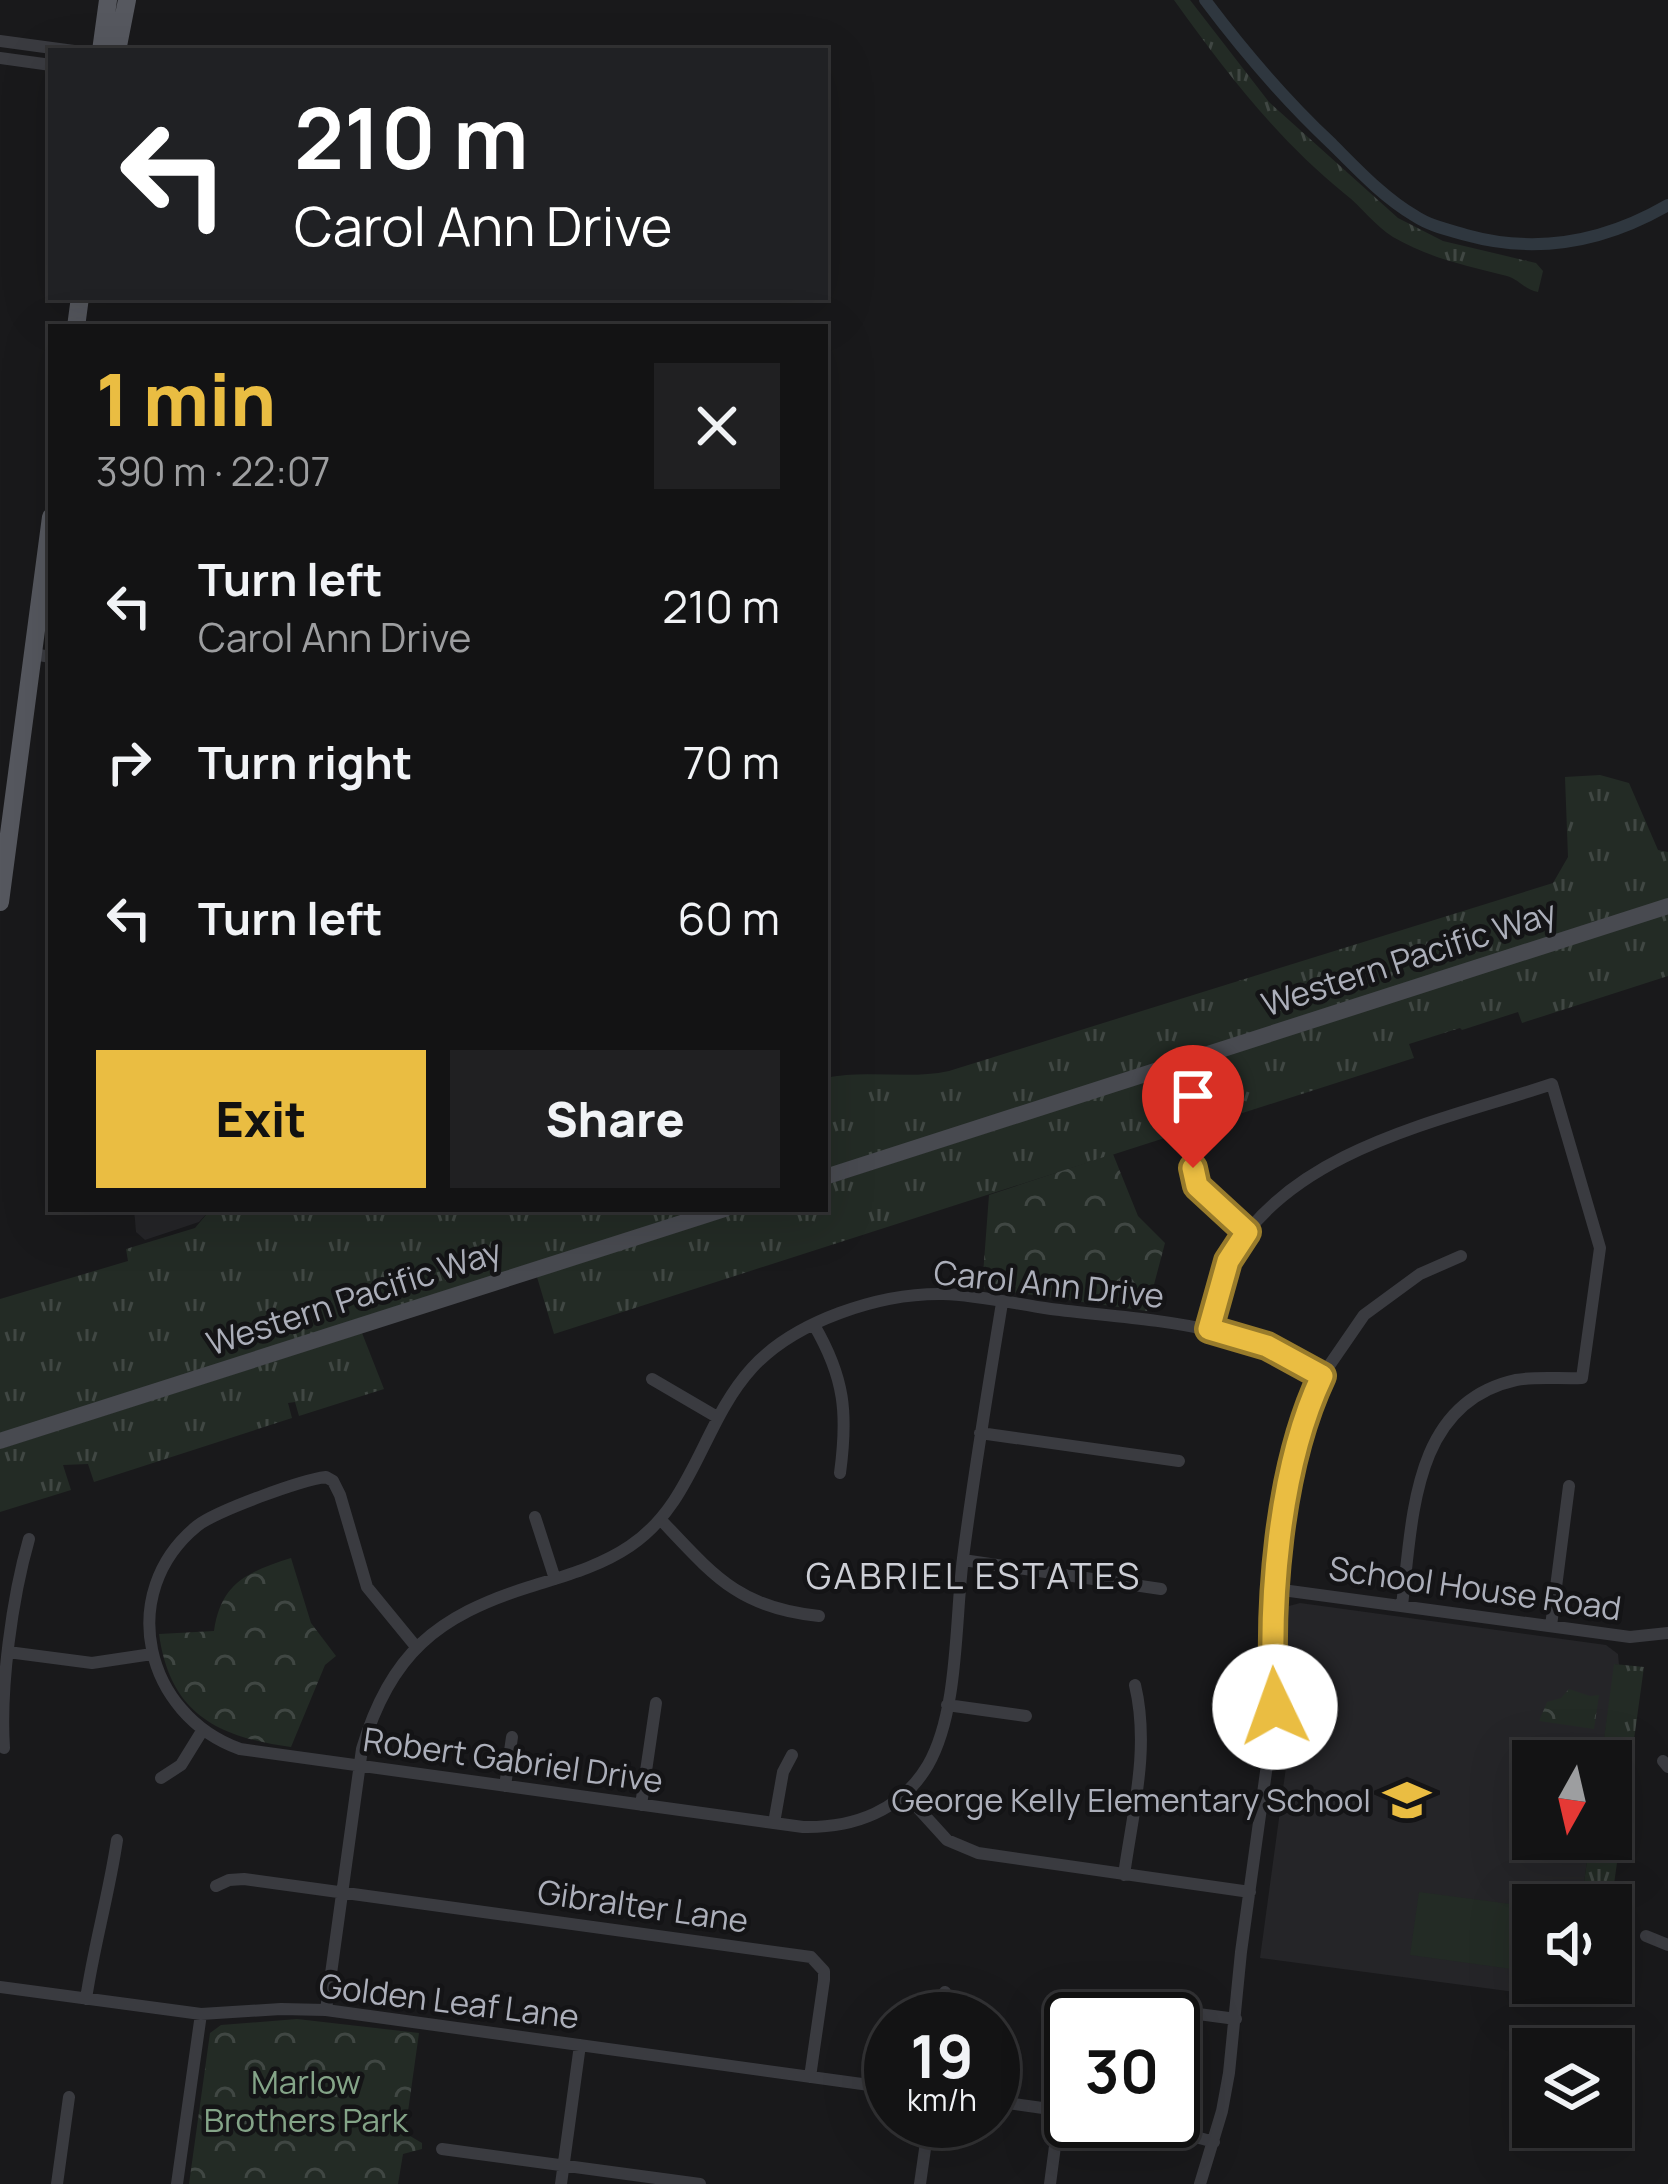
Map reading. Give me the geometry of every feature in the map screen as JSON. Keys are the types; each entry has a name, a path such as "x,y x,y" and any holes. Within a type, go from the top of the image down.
{"main road":[{"path":"101,48 108,0"},
{"path":"118,48 128,0"},
{"path":"0,902 8,785 42,656 48,563"}],"street":[{"path":"0,41 52,48"},
{"path":"0,58 48,65"},
{"name":"Western Pacific Way","path":"828,1176 1668,907"},
{"path":"1209,1329 1228,1261 1247,1232 1285,1196 1336,1162 1376,1143 1552,1084 1600,1248 1582,1378 1517,1380 1500,1386 1460,1408 1436,1434 1421,1468 1402,1604"},
{"path":"1193,1168 1197,1186 1247,1232"},
{"name":"Western Pacific Way","path":"0,1441 716,1212"},
{"path":"1200,2184 1222,2111 1236,2020 1275,1707 1271,1643 1275,1589 1302,1423 1322,1376 1364,1315 1420,1274 1461,1256"},
{"name":"Carol Ann Drive","path":"326,2011 360,1767 376,1709 394,1676 435,1628 468,1609 607,1560 662,1520 718,1417 768,1353 814,1325 864,1306 942,1294 1209,1329 1267,1346 1322,1376"},
{"path":"1002,1303 980,1433 947,1705 937,1748 906,1795 947,1840 965,1849 1250,1892"},
{"path":"814,1325 844,1396 840,1473"},
{"path":"652,1379 718,1417"},
{"path":"980,1433 1179,1461"},
{"path":"161,1778 181,1765 202,1731 166,1690 152,1654 150,1612 170,1557 199,1524 318,1478 333,1481 367,1587 417,1648"},
{"path":"1551,1627 1569,1486"},
{"path":"536,1517 554,1579"},
{"path":"662,1520 744,1598 819,1616"},
{"path":"4,1748 1,1723 8,1652 28,1539"},
{"path":"963,1560 1161,1589"},
{"name":"School House Road","path":"1275,1589 1630,1637 1668,1633"},
{"path":"8,1652 92,1663 152,1654"},
{"path":"1124,1875 1143,1745 1144,1720 1135,1685"},
{"path":"641,1805 656,1703"},
{"path":"947,1705 1026,1716"},
{"name":"Robert Gabriel Drive","path":"202,1731 240,1749 774,1823 834,1828 874,1815 906,1795"},
{"path":"505,1786 512,1737"},
{"path":"774,1823 783,1772 792,1755"},
{"path":"86,1999 117,1840"},
{"path":"216,1886 244,1879 342,1893"},
{"name":"Gibralter Lane","path":"342,1893 811,1958 819,1962 824,1980 811,2077"},
{"path":"1646,1936 1668,1945"},
{"name":"Golden Leaf Lane","path":"0,1987 201,2014 326,2011 864,2084"},
{"path":"177,2184 201,2014"},
{"path":"1200,2015 1236,2020"},
{"path":"561,2184 580,2045"},
{"path":"57,2184 69,2097"},
{"path":"1200,2138 1214,2142"},
{"path":"920,2184 925,2148"},
{"path":"1050,2184 1057,2148"},
{"path":"442,2149 700,2184"}],"shaded area":[{"path":"134,1212 208,1212 199,1222 145,1240 136,1232"},
{"name":"George Kelly Elementary School","path":"1300,1603 1606,1645 1618,1654 1604,1740 1512,1740 1512,1860 1587,1860 1584,1884 1512,1884 1512,1992 1260,1958 1289,1745 1283,1613"}],"green space":[{"path":"1174,0 1190,0 1269,102 1398,218 1443,241 1536,263 1543,271 1538,292 1507,276 1420,251 1386,232 1274,127"},
{"path":"1600,775 1629,783 1658,850 1668,852 1668,902 828,1172 828,1078 949,1071 1553,883 1568,857 1565,777"},
{"path":"1668,913 1668,976 1522,1023 1518,1012 1409,1044 1414,1058 554,1334 537,1277 740,1212 828,1212 828,1184"},
{"path":"1113,1154 1138,1216 1165,1243 1147,1311 982,1288 989,1195"},
{"path":"208,1212 704,1212 0,1438 0,1299 128,1261 126,1249 195,1228"},
{"path":"362,1333 384,1389 299,1416 295,1402 288,1403 292,1418 94,1482 88,1464 63,1465 71,1490 0,1512 0,1449"},
{"path":"291,1558 311,1623 336,1656 325,1665 291,1747 241,1736 202,1717 174,1684 159,1634 214,1631 230,1590 249,1575"},
{"path":"1614,1664 1644,1667 1632,1754 1632,1740 1604,1740"},
{"path":"1569,1689 1599,1695 1594,1729 1539,1721 1547,1702 1561,1698"},
{"path":"1587,1860 1617,1860 1614,1884 1584,1884"},
{"path":"1419,1892 1512,1904 1512,1969 1410,1955"},
{"name":"Marlow Brothers Park","path":"297,2019 419,2033 405,2133 422,2143 422,2149 403,2154 398,2184 189,2184 210,2033 221,2025"}],"waterway":[{"path":"1205,0 1314,127 1382,192 1427,222 1493,241 1545,244 1595,236 1668,205"}],"place":[{"name":"George Kelly Elementary School","path":"1407,1800"}],"district":[{"name":"GABRIEL ESTATES","path":"974,1576"}],"route":[{"path":"1193,1168 1197,1186 1247,1232 1228,1261 1209,1329 1267,1346 1322,1376 1302,1423 1280,1549 1271,1643 1275,1707"}]}
